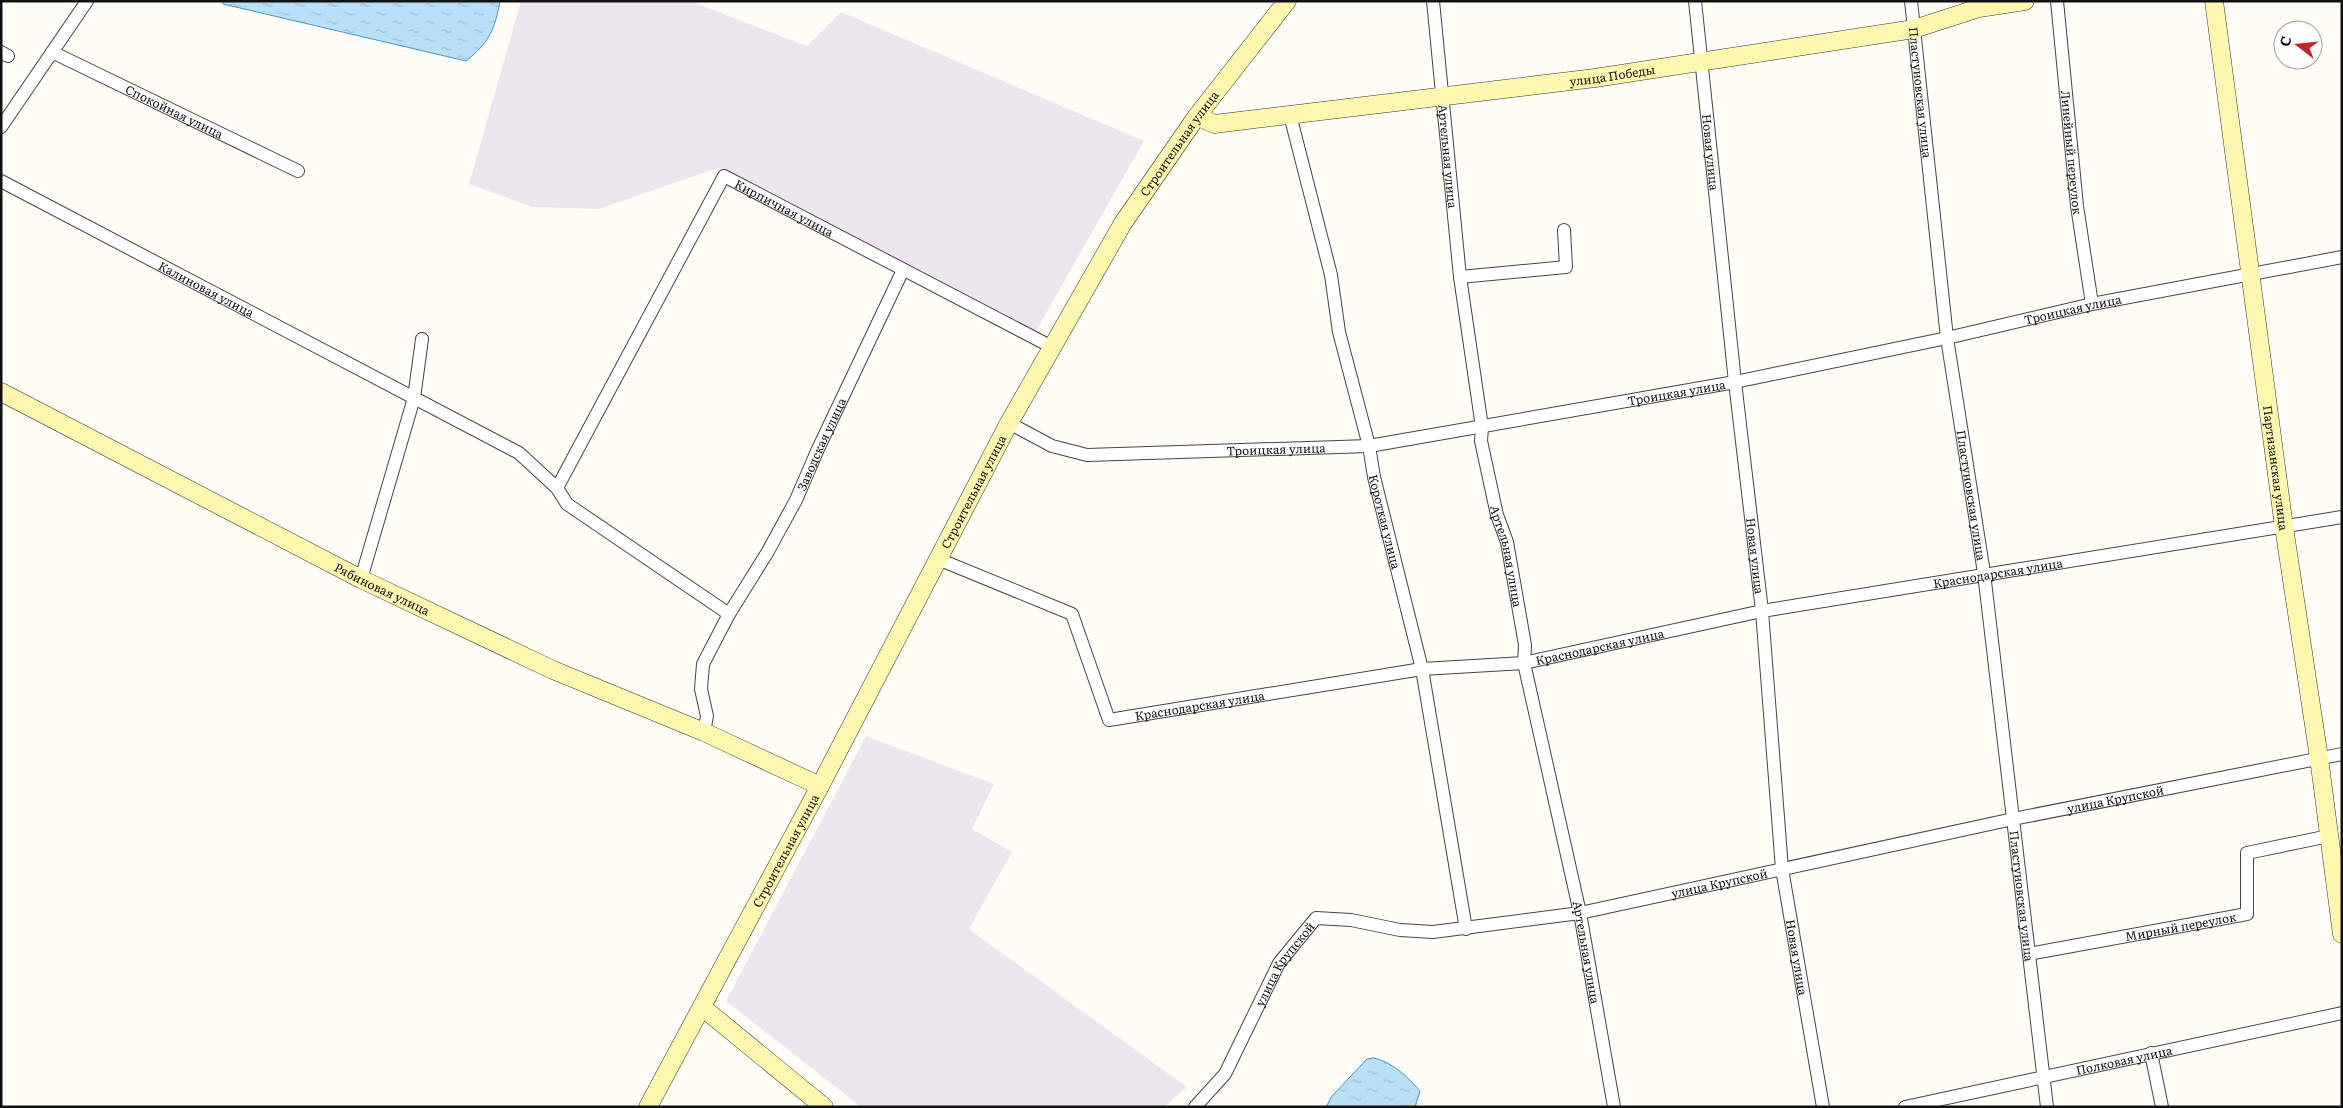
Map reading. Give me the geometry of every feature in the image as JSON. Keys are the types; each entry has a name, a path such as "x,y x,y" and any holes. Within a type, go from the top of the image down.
{"street":[{"path":"1,127 87,1"},
{"name":"Строительная улица","path":"648,1107 820,786 1009,423 1123,223 1197,116 1287,1"},
{"name":"Артельная улица","path":"1433,1 1460,277 1482,427 1481,441 1497,515 1507,542 1525,645 1524,663 1580,913 1614,1107"},
{"name":"Новая улица","path":"1695,1 1735,382 1762,610 1782,869 1823,1107"},
{"name":"Пластуновская улица","path":"1911,1 1948,338 1984,573 2047,1107"},
{"name":"улица Победы","path":"1197,116 1214,124 1595,78 1914,29 1979,5 2025,1"},
{"name":"Линейный переулок","path":"2057,1 2077,206 2092,304"},
{"name":"Партизанская улица","path":"2214,1 2284,527 2319,758 2342,934"},
{"name":"Спокойная улица","path":"52,52 298,171"},
{"name":"Короткая улица","path":"1290,116 1331,275 1337,306 1338,332 1369,446 1374,477 1422,669 1466,929"},
{"name":"Кирпичная улица","path":"557,488 724,176 1052,346"},
{"name":"Калиновая улица","path":"1,181 519,453 557,488 567,504 728,614"},
{"path":"1460,277 1566,267 1564,230"},
{"name":"Троицкая улица","path":"1009,423 1052,446 1087,455 1369,446 1735,382 1948,338 2092,304 2342,257"},
{"name":"Заводская улица","path":"704,732 707,716 700,689 703,664 728,614 767,554 796,500 818,449 903,270"},
{"path":"360,579 414,398 422,339"},
{"name":"Рябиновая улица","path":"1,392 360,579 553,670 704,732 820,786"},
{"name":"Краснодарская улица","path":"938,559 1072,614 1109,720 1422,669 1524,663 1762,610 2342,517"},
{"name":"улица Крупской","path":"1195,1107 1225,1074 1280,963 1316,918 1351,920 1400,930 1433,932 1580,913 2013,819 2342,754"},
{"name":"Мирный переулок","path":"2029,954 2247,914 2246,853 2329,836"},
{"path":"702,1007 824,1107"},
{"name":"Полковая улица","path":"1905,1107 2342,1013"},
{"path":"2151,1053 2162,1107"}],"shaded area":[{"path":"521,1 690,1 807,46 841,12 1144,141 1035,333 718,168 599,209 532,207 469,184"},
{"path":"866,736 994,784 972,829 1012,852 969,929 1187,1087 1164,1107 861,1107 726,1001"}],"water":[{"path":"223,1 500,1 496,20 490,35 466,61 223,4"},
{"path":"1373,1058 1393,1066 1405,1075 1420,1091 1415,1107 1326,1107 1332,1096 1367,1059"}]}
